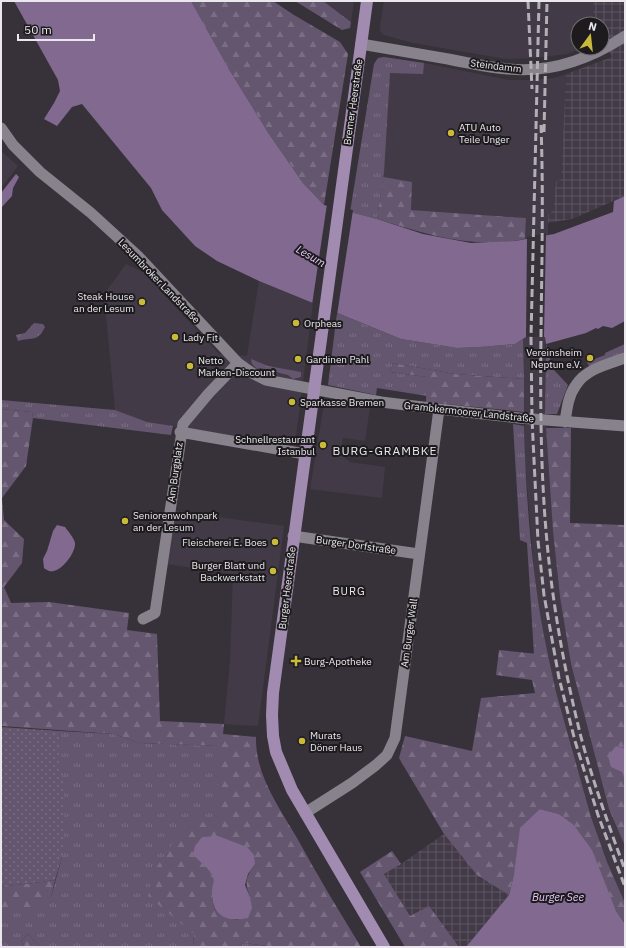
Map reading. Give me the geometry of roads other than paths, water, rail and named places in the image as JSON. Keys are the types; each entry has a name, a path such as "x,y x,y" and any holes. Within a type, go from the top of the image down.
{"main road":[{"name":"Bremer Heerstraße","path":"340,202 367,1"},
{"name":"Burger Heerstraße","path":"340,202 293,536 273,693 273,736 276,752 292,790 384,947"}],"street":[{"name":"Steindamm","path":"361,44 498,68 530,69 551,67 582,59 612,45 625,36"},
{"name":"Lesumbroker Landstraße","path":"1,128 13,145 40,172 91,213 138,256 238,363 252,374 266,380 314,389"},
{"path":"565,422 569,401 576,385 590,372 625,358"},
{"name":"Am Burgplatz","path":"143,619 155,613 180,432 187,418 238,363"},
{"name":"Grambkermoorer Landstraße","path":"314,389 381,402 439,410 625,426"},
{"name":"Am Burger Wall","path":"305,813 352,783 376,765 387,755 395,738 439,410"},
{"path":"180,432 305,454"},
{"name":"Burger Dorfstraße","path":"293,536 419,554"}],"water":[{"name":"Lesum","path":"14,1 191,1 230,71 269,134 303,183 324,205 377,219 423,234 471,243 515,241 554,234 613,212 614,201 625,196 625,321 612,328 603,326 586,333 546,344 545,337 526,337 515,344 457,348 401,339 259,281 217,261 195,246 162,210 151,188 82,104 72,107 57,126 44,119 60,91 58,80"},
{"path":"16,174 19,177 13,188 12,196 1,208 1,193"},
{"path":"57,525 65,527 75,543 75,547 70,557 62,566 53,571 49,571 44,568 43,559 53,531"},
{"path":"616,746 625,748 625,780 622,772 611,767 608,756"},
{"name":"Burger See","path":"540,809 559,814 573,824 592,850 616,911 625,924 625,947 466,947 509,895 514,874 520,828"},
{"path":"218,836 247,847 254,855 255,864 248,874 245,885 250,897 252,908 248,918 226,918 217,911 212,899 214,879 212,874 193,854 195,846 202,837"}],"railway":[{"path":"528,1 532,89"},
{"path":"539,1 531,337 532,419 538,541 544,595 559,678 575,741 598,815 625,887"},
{"path":"544,132 547,1"},
{"path":"541,125 541,438 547,542 560,640 581,737 596,787 625,870"}],"place":[{"name":"ATU Auto Teile Unger","path":"451,133"},
{"name":"Steak House an der Lesum","path":"142,302"},
{"name":"Orpheas","path":"296,323"},
{"name":"Lady Fit","path":"175,337"},
{"name":"Vereinsheim Neptun e.V.","path":"590,358"},
{"name":"Gardinen Pahl","path":"298,359"},
{"name":"Netto Marken-Discount","path":"190,366"},
{"name":"Sparkasse Bremen","path":"292,402"},
{"name":"Schnellrestaurant Istanbul","path":"323,445"},
{"name":"Seniorenwohnpark an der Lesum","path":"125,521"},
{"name":"Fleischerei E. Boes","path":"275,542"},
{"name":"Burger Blatt und Backwerkstatt","path":"273,571"},
{"name":"Burg-Apotheke","path":"296,661"},
{"name":"Murats Döner Haus","path":"302,741"}],"district":[{"name":"BURG-GRAMBKE","path":"385,450"},
{"name":"BURG","path":"349,591"}]}
